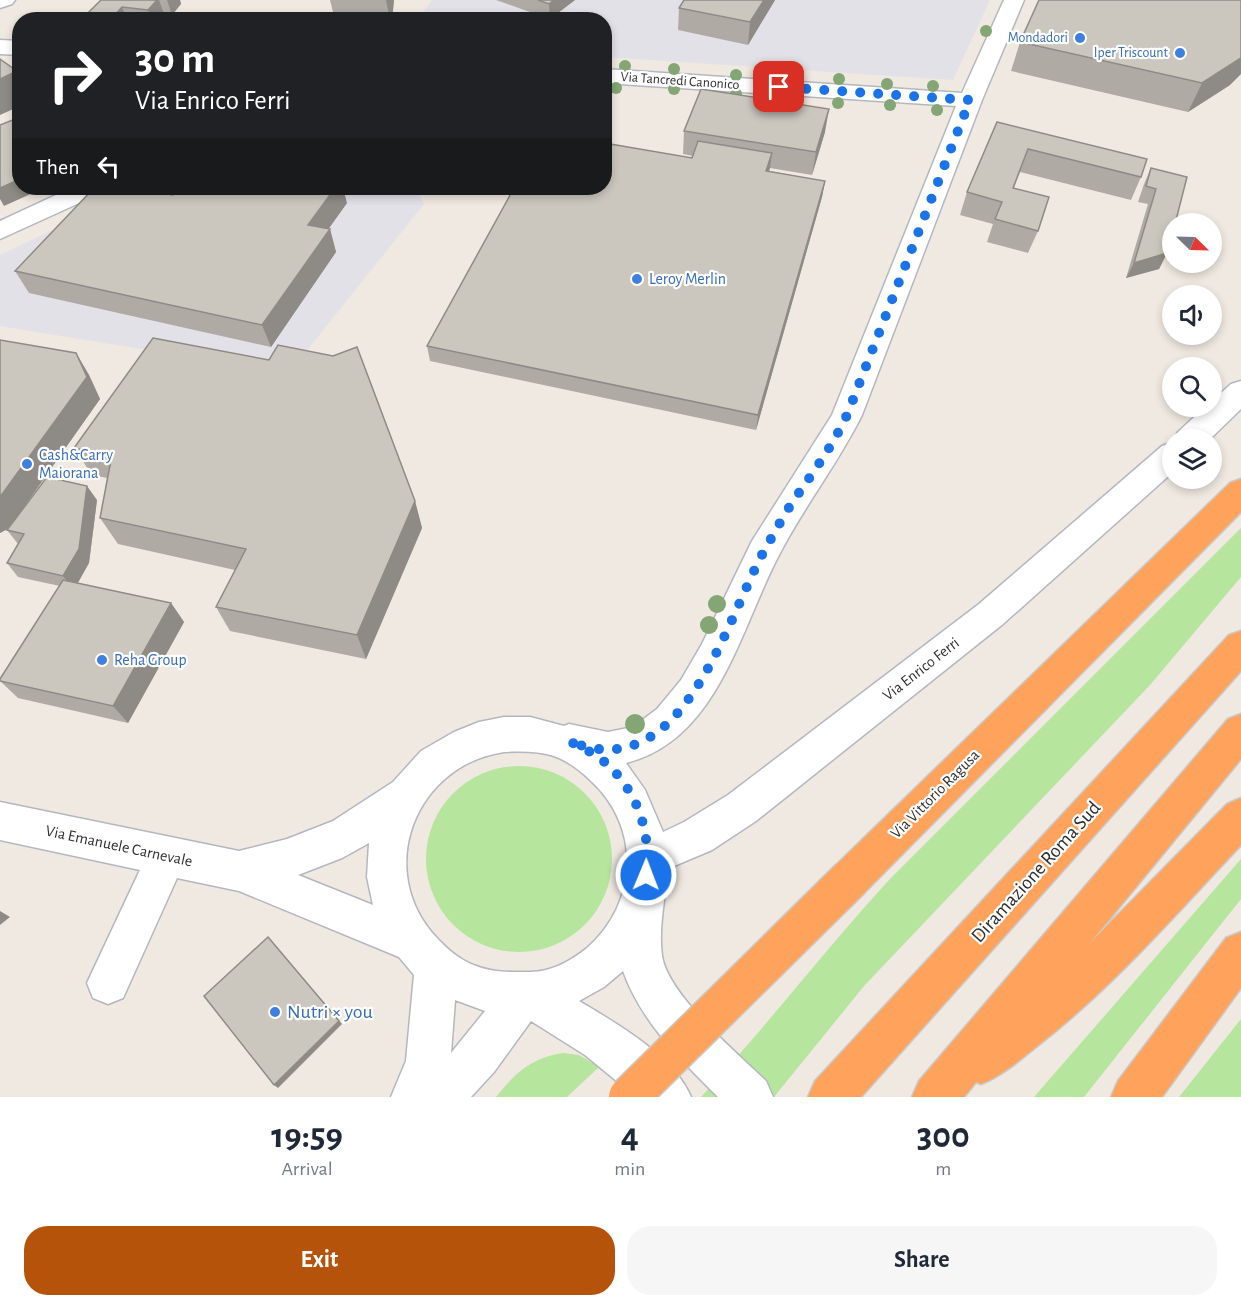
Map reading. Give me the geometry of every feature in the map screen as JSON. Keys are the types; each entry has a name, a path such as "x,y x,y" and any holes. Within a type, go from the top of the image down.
{"highway":[{"name":"Via Vittorio Ragusa","path":"629,1097 1241,492"},
{"path":"1212,677 1241,637"},
{"name":"Diramazione Roma Sud","path":"831,1097 1241,646"},
{"path":"936,1097 1241,731"},
{"path":"936,1097 1056,1004 1104,959 1241,817"},
{"path":"1134,1097 1241,953"}],"street":[{"path":"0,2 5,0"},
{"path":"646,875 628,929 600,960 565,983 525,993 478,991 436,972 405,939 389,903 385,864 393,827 411,792 430,771 453,754 478,741 506,735 538,734 569,741 588,749 606,750 644,741 677,717 694,692 767,546 794,499 822,462 847,415 970,100 1014,0"},
{"name":"Via Tancredi Canonico","path":"612,77 970,100"},
{"path":"0,231 75,195"},
{"path":"1201,429 1241,392"},
{"name":"Via Enrico Ferri","path":"646,875 698,836 742,808 991,614 1162,464"},
{"path":"569,741 601,759 627,785 643,819 646,875 640,941 645,972 652,986 672,1016 750,1097"},
{"name":"Via Emanuele Carnevale","path":"239,871 325,848 382,814 411,792"},
{"name":"Via Emanuele Carnevale","path":"0,821 239,871 405,939"},
{"path":"108,983 167,856"},
{"path":"414,1097 429,1052 436,972"},
{"path":"441,1097 478,1056 525,993"},
{"path":"525,993 571,1019 621,1053 668,1097"}],"shaded area":[{"path":"432,0 990,0 953,80 612,57 612,12 424,12"},
{"path":"127,195 420,195 424,204 289,373 0,326 0,255"}],"green space":[{"path":"1241,528 1241,577 1150,685 864,986 774,1097 701,1097 889,880"},
{"path":"528,766 555,773 571,781 585,793 597,807 605,823 611,841 611,877 605,895 597,911 585,925 571,937 555,945 537,951 510,952 483,945 467,937 441,911 427,877 426,850 433,823 441,807 467,781 501,767"},
{"path":"1241,859 1241,899 1084,1097 1034,1097"},
{"path":"1241,1019 1241,1097 1179,1097"},
{"path":"563,1053 579,1055 599,1067 567,1097 496,1097 525,1068 552,1055"}],"building":[{"path":"101,0 157,0 148,10 122,7 118,12 89,12"},
{"path":"538,0 554,0 549,4"},
{"path":"684,0 764,0 750,22 679,8"},
{"path":"1039,0 1241,0 1241,58 1202,83 1020,42"},
{"path":"0,59 12,67 12,73 0,79"},
{"path":"701,89 829,109 816,152 684,131"},
{"path":"12,120 12,183 0,188 0,125"},
{"path":"997,122 1147,159 1141,177 1028,149 1013,188 1049,197 1038,231 995,219 1002,202 967,192"},
{"name":"Leroy Merlin","path":"698,141 772,153 766,171 825,181 758,415 427,346 510,195 612,195 612,144 692,158"},
{"path":"1151,168 1187,177 1178,213 1162,213 1162,255 1134,263 1156,189 1146,186"},
{"path":"87,195 330,195 308,225 330,229 262,325 15,271"},
{"path":"153,338 269,360 278,345 333,356 357,347 415,501 357,635 216,607 246,549 100,518 112,455 74,448"},
{"name":"Cash&Carry Maiorana","path":"0,340 76,353 87,377 0,497"},
{"path":"47,477 87,486 79,549 63,576 7,563 24,534 7,530"},
{"name":"Reha Group","path":"63,580 171,603 113,706 0,681"},
{"name":"Nutri × you","path":"268,937 339,1021 274,1085 204,996"}],"place":[{"name":"Mondadori","path":"1080,38"},
{"name":"Iper Triscount","path":"1180,53"},
{"name":"Leroy Merlin","path":"637,279"},
{"name":"Cash&Carry Maiorana","path":"27,464"},
{"name":"Reha Group","path":"102,660"},
{"name":"Nutri × you","path":"275,1012"}],"route":[{"path":"646,875 649,857 643,819 627,785 601,759 569,741 588,749 606,750 644,741 677,717 694,692 762,555 794,499 812,477 840,431 970,100 779,87"}]}
